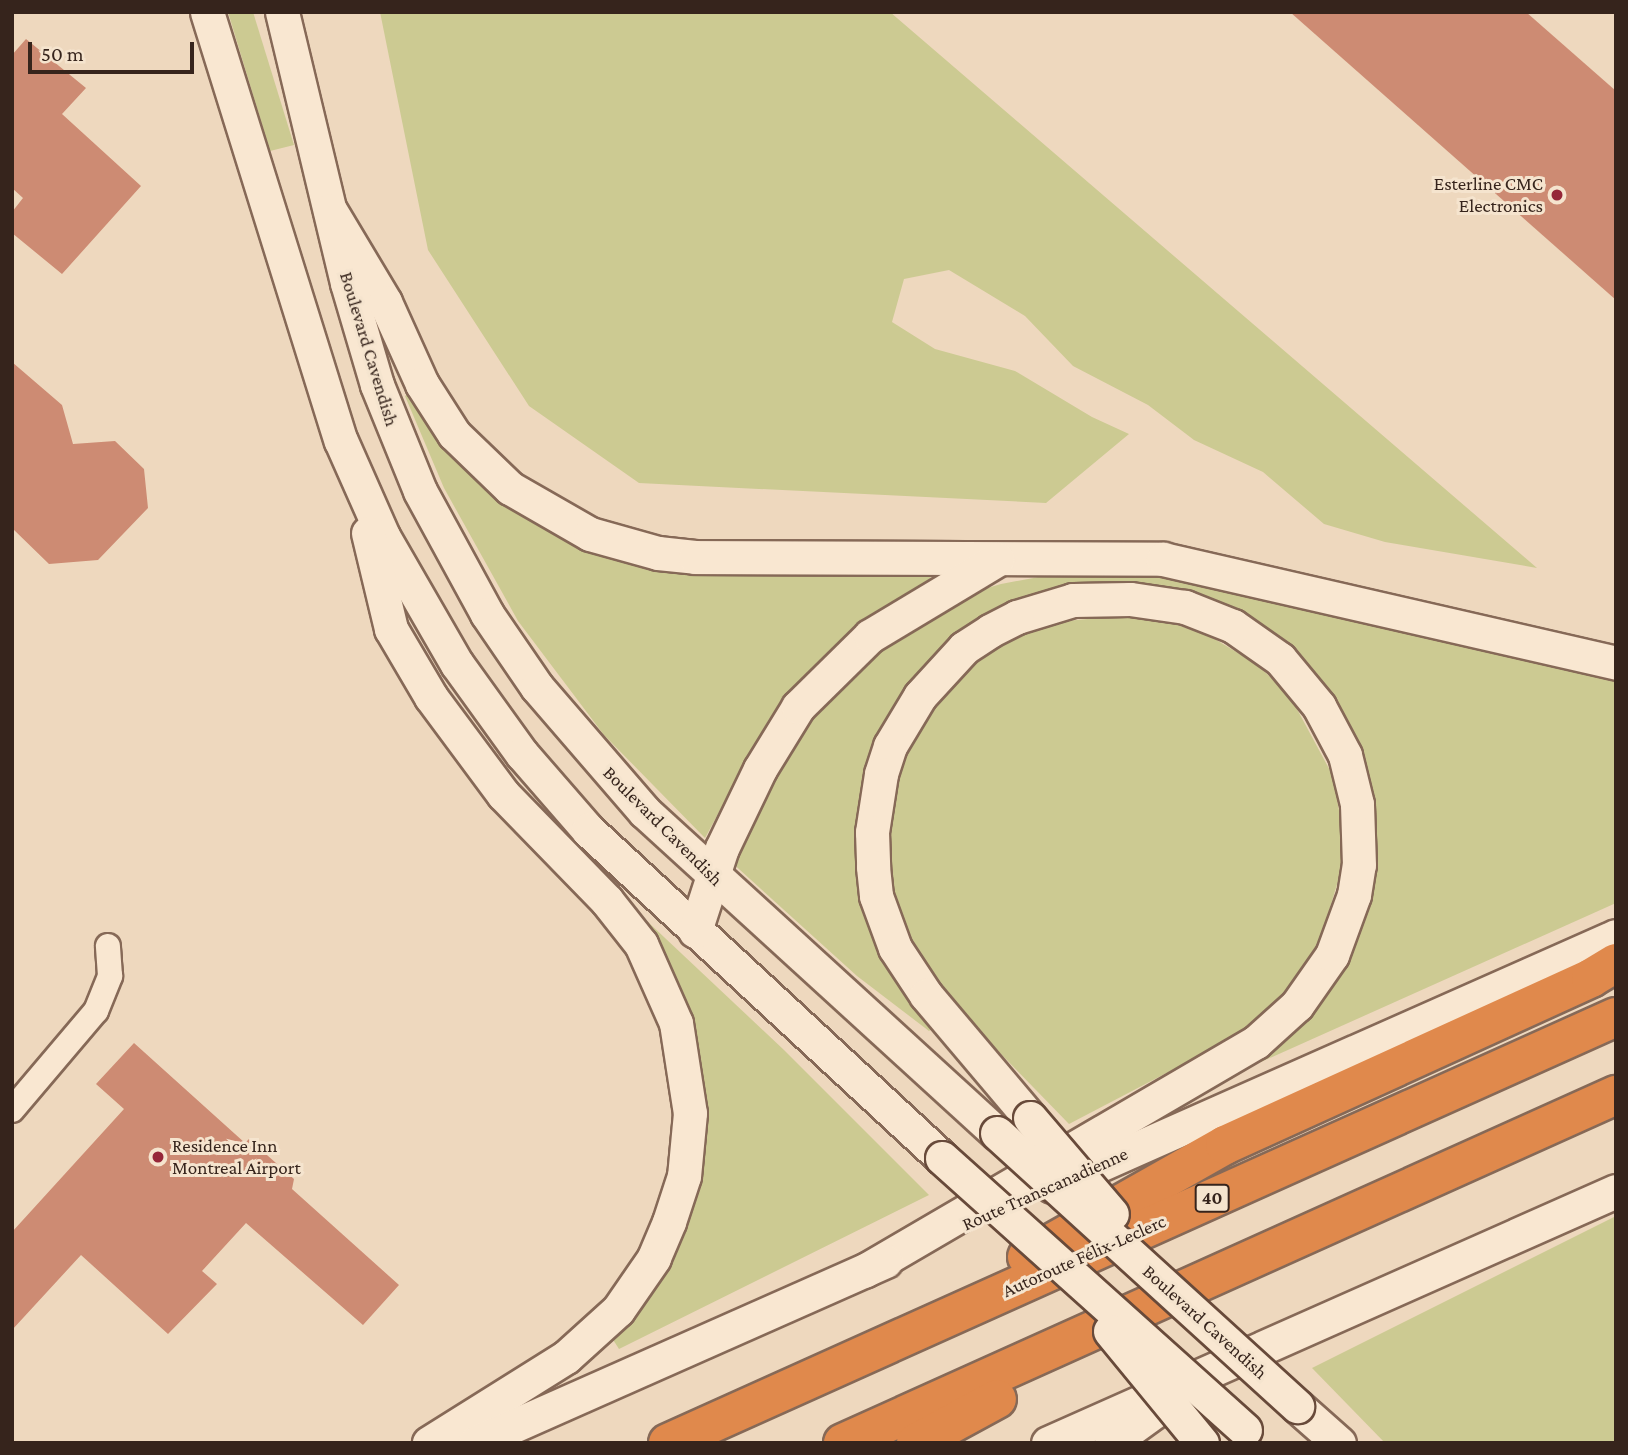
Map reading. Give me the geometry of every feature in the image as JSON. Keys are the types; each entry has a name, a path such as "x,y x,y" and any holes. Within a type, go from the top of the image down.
{"highway":[{"path":"808,1380 1225,1145 1591,978 1616,962"},
{"name":"Autoroute Félix-Leclerc","path":"668,1443 1616,1017"},
{"path":"843,1443 1616,1096"},
{"path":"916,1443 1263,1254"}],"main road":[{"path":"207,12 309,346 353,470 397,640 454,731 503,794 607,901 641,944 667,996 688,1078 690,1113 684,1176 665,1233 644,1276 582,1345 429,1443"},
{"name":"Boulevard Cavendish","path":"282,12 330,210 377,385 420,491 470,585 537,687 586,749 712,876 1339,1443"},
{"path":"330,210 385,303 420,380 454,434 510,488 559,520 611,541 686,556 1164,559 1616,663"},
{"path":"353,470 420,605 501,727 588,830 942,1158 1252,1436"},
{"path":"695,931 712,876 776,739 816,686 890,622 1000,558"},
{"path":"864,1271 1256,1042 1297,1005 1332,955 1354,895 1359,855 1357,804 1345,755 1319,706 1280,659 1233,626 1185,607 1130,599 1073,600 1029,612 990,631 964,648 920,695 890,746 881,774 872,832 876,896 895,948 926,995 1030,1118 1205,1322"},
{"name":"Route Transcanadienne","path":"475,1443 864,1271 1469,997 1616,936"},
{"path":"1048,1443 1616,1191"},
{"path":"1040,1245 1202,1443"},
{"path":"1111,1443 1212,1370"}],"street":[{"path":"12,1110 96,1011 110,975 108,946"}],"shaded area":[{"path":"228,12 253,12 294,145 270,151"},
{"path":"380,12 890,12 1537,568 1385,542 1324,524 1263,472 1194,440 1148,405 1073,366 1025,316 949,270 904,279 892,322 935,349 1015,371 1092,417 1129,434 1046,503 639,483 529,406 428,250"},
{"path":"412,392 571,539 932,571 930,580 849,632 806,674 769,719 705,838 604,735 518,621 444,488 405,396"},
{"path":"1132,568 1616,676 1616,903 1261,1062 1258,1055 1322,993 1363,778 1220,609 984,620 861,815 934,1027 929,1031 857,976 729,860 800,726 872,650 974,592 1001,584 1076,570"},
{"path":"1120,616 1168,622 1208,635 1258,665 1291,698 1333,776 1341,822 1342,868 1318,947 1278,1003 1241,1034 1069,1124 963,1015 920,960 893,896 888,846 890,804 906,751 933,704 970,667 1013,639 1055,622"},
{"path":"631,906 784,1050 929,1195 619,1349 610,1335 698,1162"},
{"path":"1616,1216 1616,1443 1385,1443 1312,1368"}],"building":[{"name":"Esterline CMC Electronics","path":"1290,12 1526,12 1616,91 1616,300"},
{"path":"26,39 86,88 62,114 141,186 62,274 12,233 12,212 23,198 12,188 12,55"},
{"path":"12,362 62,405 73,444 115,441 144,469 148,508 98,560 49,564 12,528"},
{"path":"134,1043 245,1143 249,1139 294,1179 292,1189 399,1285 363,1325 246,1223 202,1271 217,1284 168,1334 81,1255 12,1330 12,1232 124,1109 96,1084"}],"place":[{"name":"Esterline CMC Electronics","path":"1557,195"},
{"name":"Residence Inn Montreal Airport","path":"158,1157"}]}
